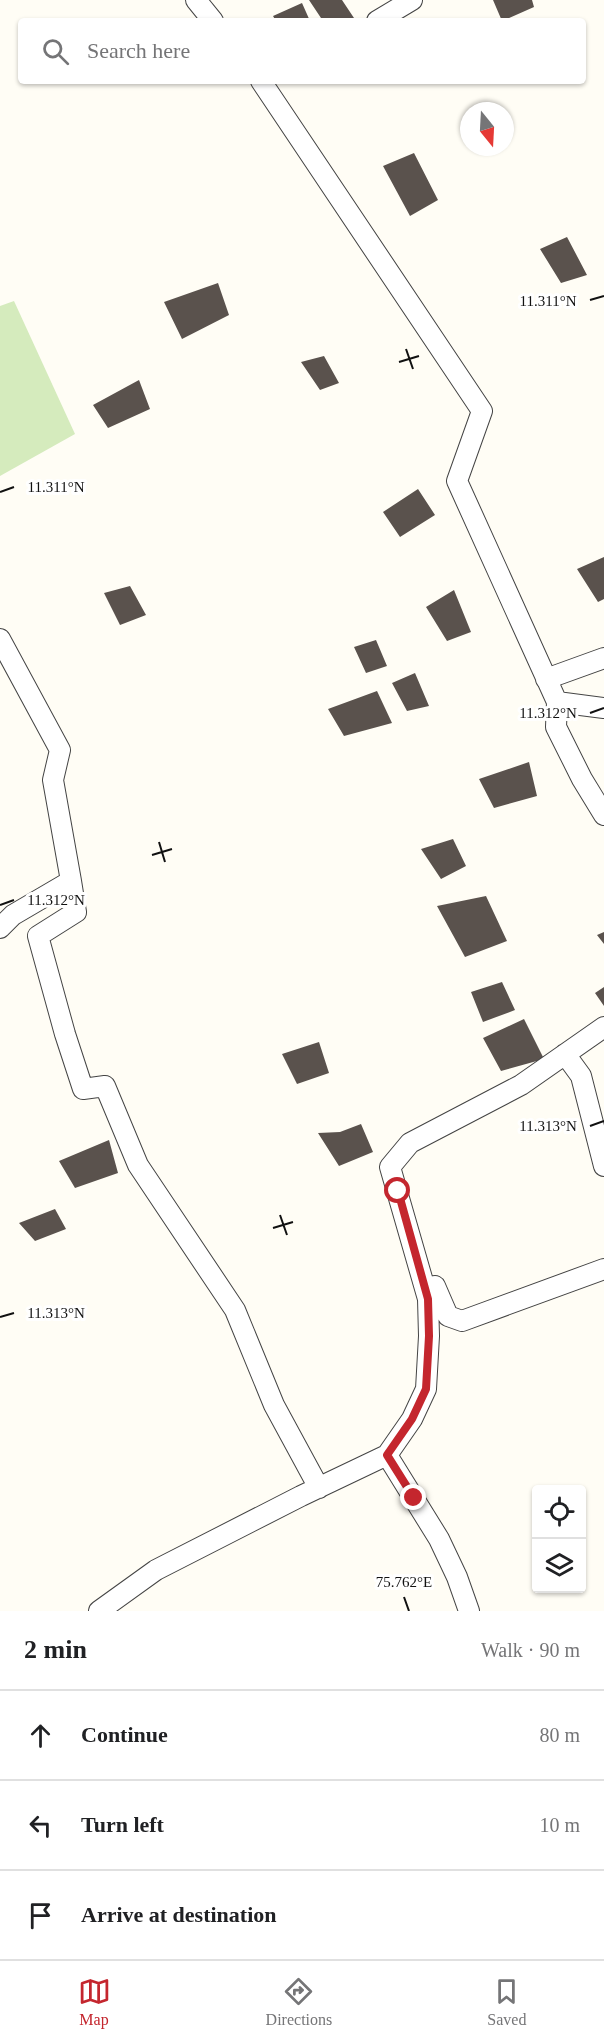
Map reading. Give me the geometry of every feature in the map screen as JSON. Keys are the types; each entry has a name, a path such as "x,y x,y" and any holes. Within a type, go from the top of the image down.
{"street":[{"path":"196,0 211,18"},
{"path":"382,18 412,0"},
{"path":"270,84 482,411 457,481 557,702 556,727 604,815"},
{"path":"0,639 60,750 53,780 76,912 38,936 83,1089 105,1086 138,1165 235,1310 274,1405 319,1488"},
{"path":"546,679 604,658"},
{"path":"557,702 604,708"},
{"path":"0,928 13,915 70,881"},
{"path":"99,1611 156,1570 387,1455 412,1419 426,1389 429,1336 428,1299 390,1167 410,1143 520,1085 604,1027"},
{"path":"565,1054 581,1076 604,1166"},
{"path":"425,1288 435,1286 448,1316 462,1321 604,1269"},
{"path":"387,1455 440,1539 457,1577 468,1611"}],"green space":[{"path":"14,301 75,434 0,476 0,306"}],"building":[{"path":"309,0 342,0 354,18 321,18"},
{"path":"493,0 532,0 534,7 509,18 501,18"},
{"path":"302,3 309,18 274,18 273,16"},
{"path":"414,153 438,200 410,216 383,166"},
{"path":"567,237 587,275 561,283 540,249"},
{"path":"218,283 229,315 182,339 164,302"},
{"path":"324,356 339,383 320,390 301,362"},
{"path":"139,380 150,409 108,428 93,405"},
{"path":"418,489 435,515 400,537 383,512"},
{"path":"604,557 604,599 598,602 577,569"},
{"path":"130,586 146,615 120,625 104,593"},
{"path":"454,590 471,632 447,641 426,607"},
{"path":"376,640 387,666 366,673 354,647"},
{"path":"415,673 429,706 407,711 392,683"},
{"path":"377,691 392,723 344,736 328,709"},
{"path":"529,762 537,796 494,808 479,779"},
{"path":"453,839 466,866 441,879 421,849"},
{"path":"486,896 507,941 465,957 437,906"},
{"path":"604,932 604,944 597,935"},
{"path":"502,982 515,1010 483,1022 471,992"},
{"path":"604,987 604,1006 595,993"},
{"path":"524,1019 544,1059 501,1071 483,1038"},
{"path":"319,1042 329,1073 297,1084 282,1054"},
{"path":"361,1124 373,1152 339,1166 318,1133 340,1132"},
{"path":"109,1140 118,1173 75,1188 59,1161"},
{"path":"55,1209 66,1229 35,1241 19,1223"}],"route":[{"path":"398,1191 428,1299 428,1365 426,1389 412,1419 387,1455 414,1498"}]}
